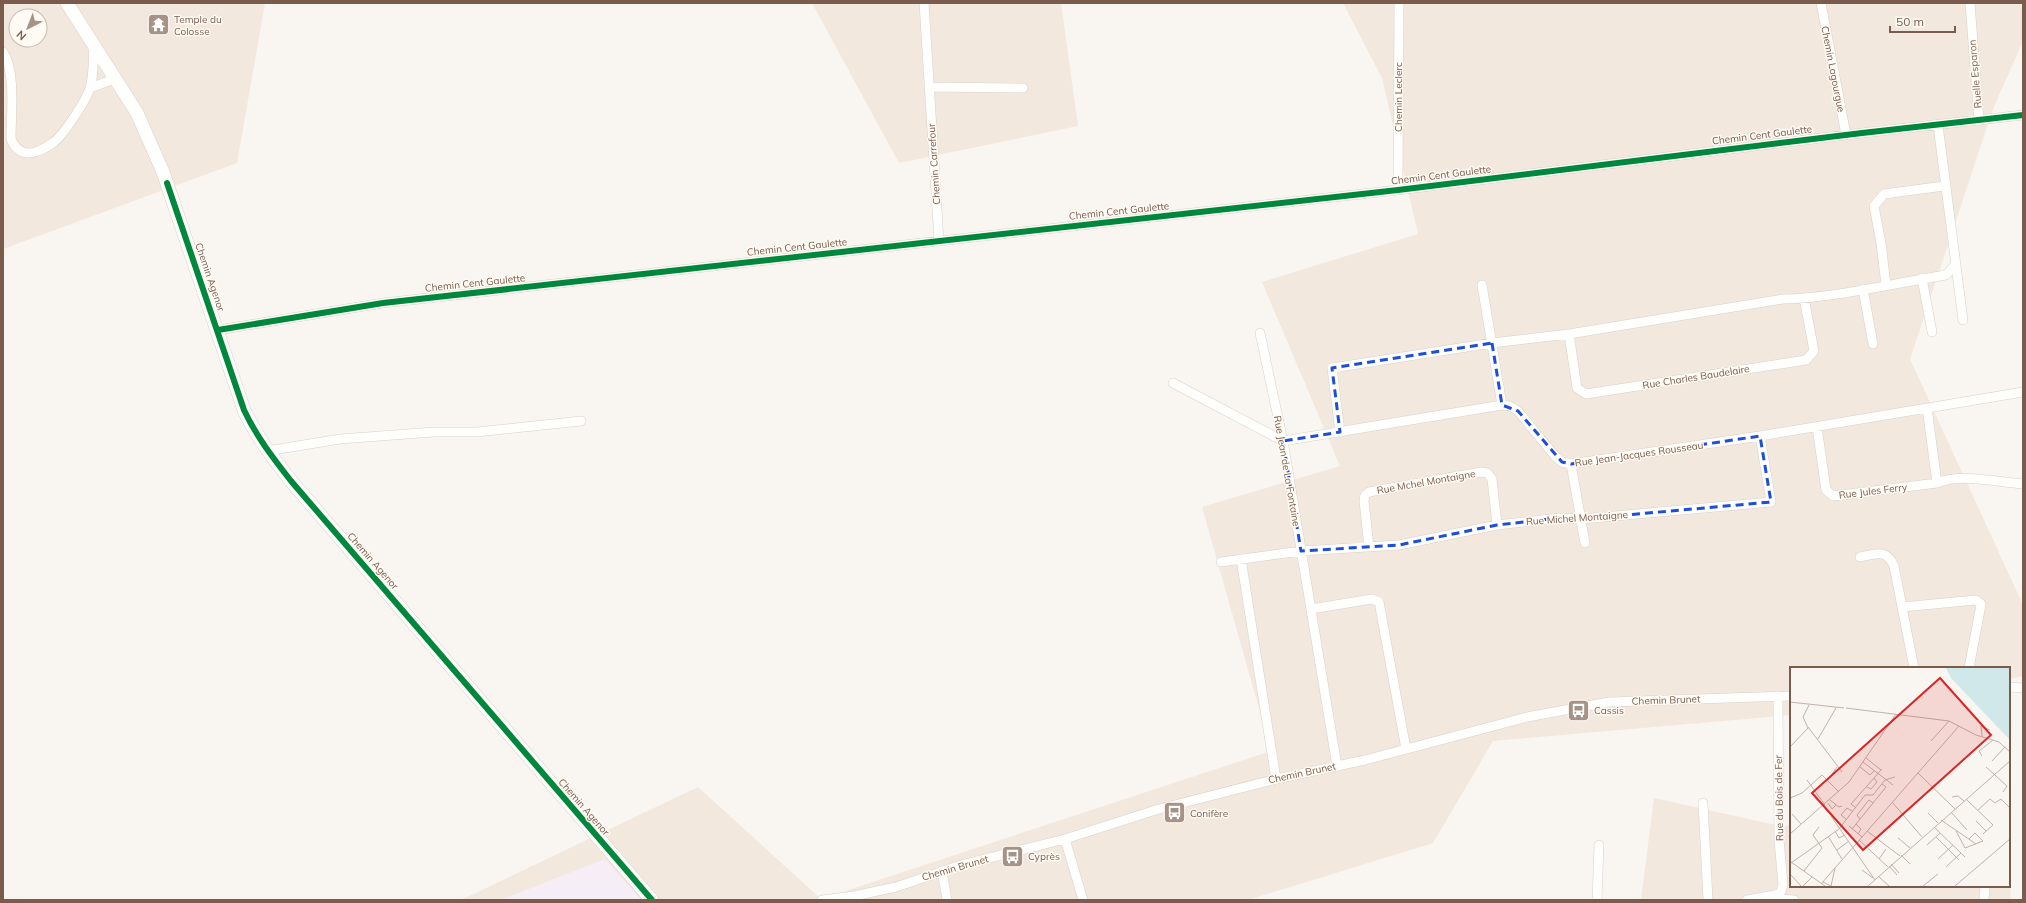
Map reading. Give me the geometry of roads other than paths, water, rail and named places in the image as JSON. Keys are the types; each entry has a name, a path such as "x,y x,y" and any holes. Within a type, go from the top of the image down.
{"main road":[{"name":"Chemin Agenor","path":"67,3 137,113 164,172 244,410 252,428 296,487 652,900"}],"street":[{"name":"Chemin Carrefour","path":"924,3 939,241"},
{"name":"Chemin Leclerc","path":"1398,190 1399,3"},
{"name":"Chemin Lagourgue","path":"1821,3 1846,135"},
{"name":"Ruelle Esparon","path":"1970,3 1979,121"},
{"path":"3,52 7,58 11,74 11,139 14,147 21,153 30,154 54,142 76,114 90,88 94,45"},
{"path":"90,88 114,79"},
{"path":"929,87 1023,88"},
{"name":"Chemin Cent Gaulette","path":"218,330 383,303 1398,190 1846,135 1938,126 2023,115"},
{"path":"1938,126 1944,186 1963,320"},
{"path":"1886,285 1881,243 1874,206 1884,194 1944,186"},
{"path":"1340,432 1332,368 1492,343 1569,334 1783,299 1804,298 1863,289 1946,275 1955,265"},
{"path":"1922,278 1932,332"},
{"path":"1173,383 1283,440 1502,405 1482,285"},
{"path":"1863,289 1873,344"},
{"name":"Rue Charles Baudelaire","path":"1569,334 1577,388 1586,394 1806,360 1814,351 1804,298"},
{"name":"Rue Jean de La Fontaine","path":"1260,333 1283,440 1337,766"},
{"name":"Rue Jean-Jacques Rousseau","path":"1502,405 1510,406 1518,411 1555,456 1562,462 1571,464 1760,436 2023,392"},
{"path":"1927,408 1937,483"},
{"path":"267,450 340,439 434,432 477,432 581,420"},
{"name":"Rue Jules Ferry","path":"1817,426 1826,490 1833,496 1937,483 1947,479 2023,484"},
{"name":"Rue Michel Montaigne","path":"1222,562 1301,551 1399,545 1497,525 1559,518 1582,520 1771,502 1760,436"},
{"path":"1571,464 1582,520 1584,543"},
{"name":"Rue Mchel Montaigne","path":"1369,547 1364,501 1365,495 1369,492 1481,472 1487,473 1492,479 1497,525"},
{"path":"1860,557 1880,553 1887,555 1891,559 1894,566 1914,667"},
{"path":"1241,560 1276,779"},
{"path":"1311,609 1372,599 1379,602 1406,749"},
{"path":"1902,607 1976,600 1981,604 1969,667"},
{"path":"2010,687 2023,688"},
{"name":"Rue du Bois de Fer","path":"1778,696 1779,840 1783,885 1780,898"},
{"name":"Chemin Brunet","path":"822,900 854,896 896,887 942,871 1065,839 1159,809 1276,779 1406,749 1527,717 1609,702 1790,696"},
{"path":"1703,803 1708,900"},
{"path":"1065,839 1083,900"},
{"path":"1597,900 1599,845"},
{"path":"942,871 947,900"},
{"path":"1984,900 1985,887"},
{"path":"1747,900 1780,898 1794,900"}],"place":[{"name":"Temple du Colosse","path":"159,25"},
{"name":"Cassis","path":"1579,710"},
{"name":"Conifère","path":"1174,813"},
{"name":"Cyprès","path":"1012,856"}]}
